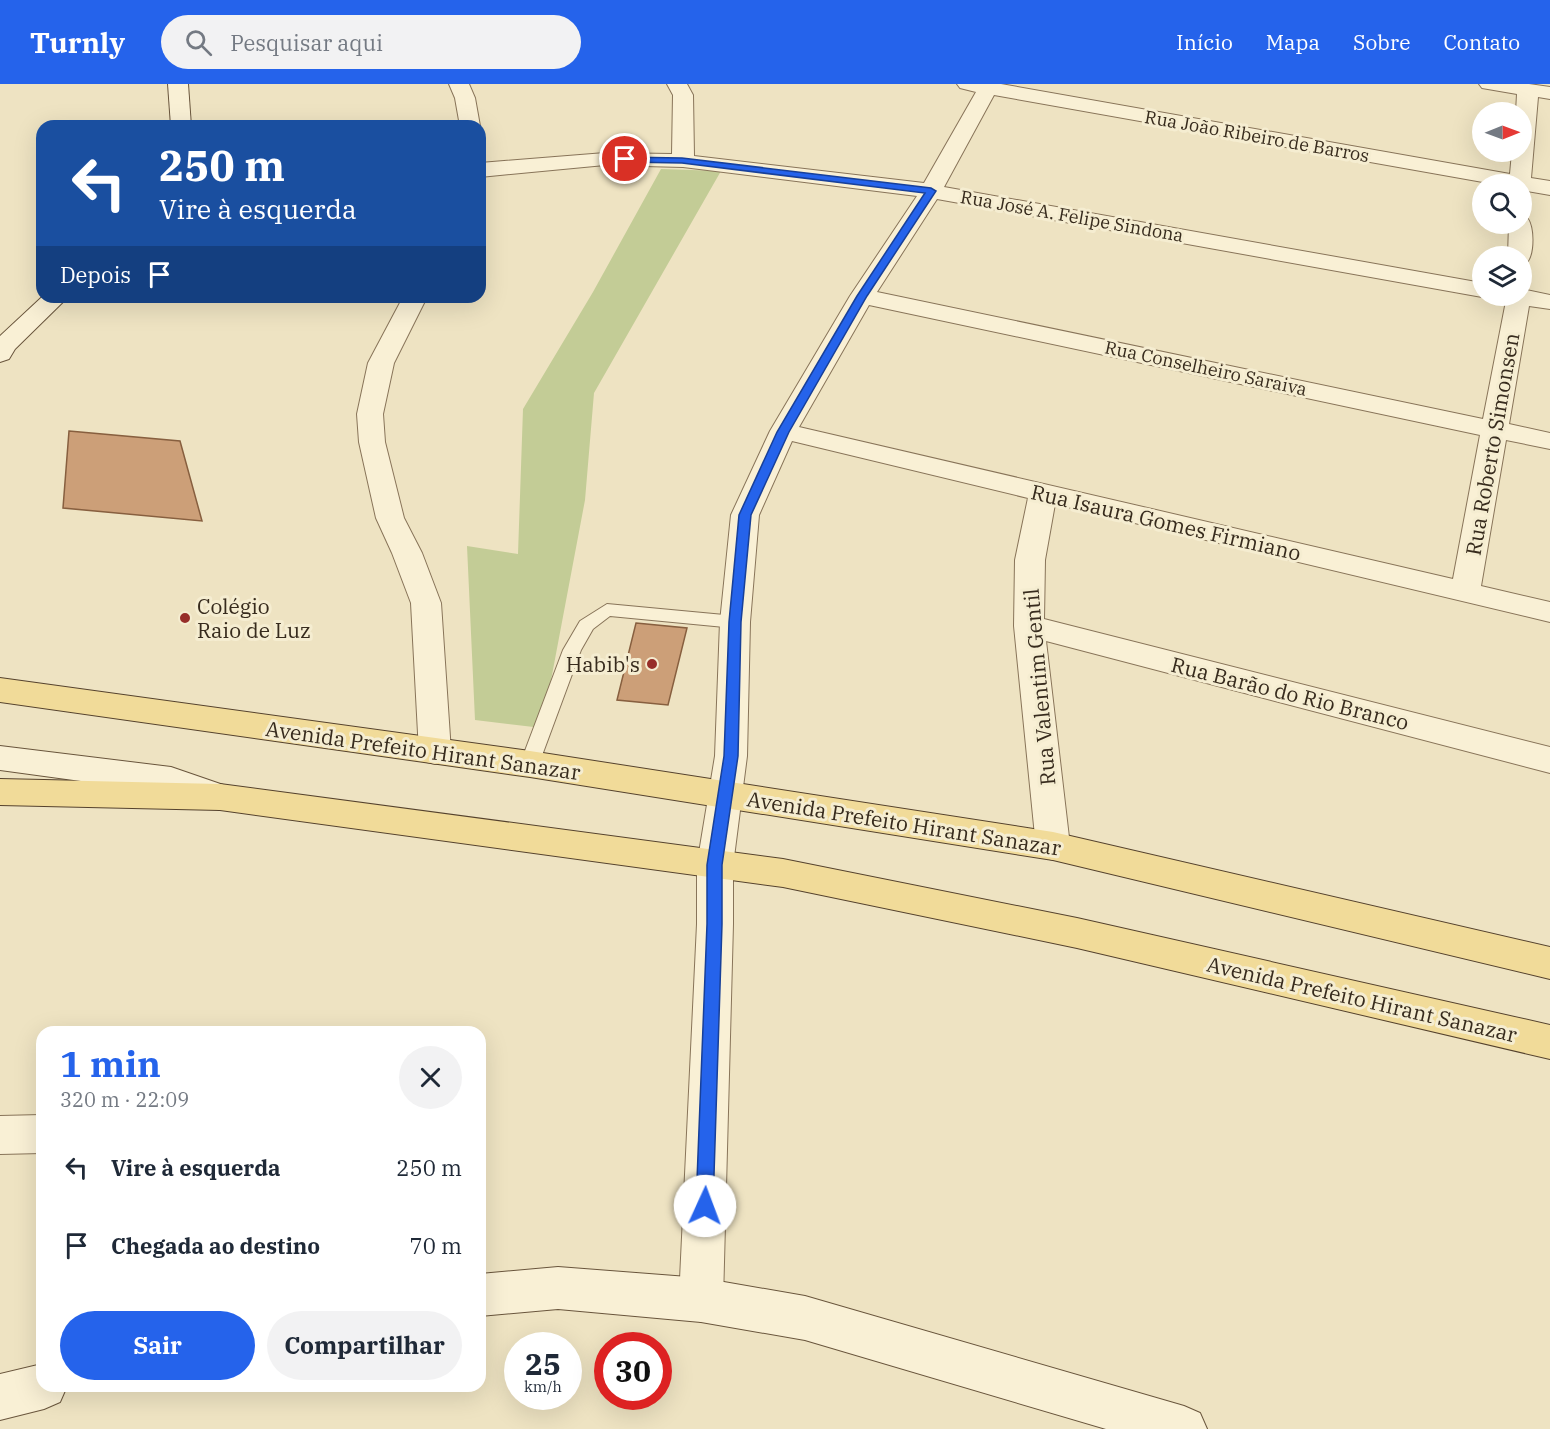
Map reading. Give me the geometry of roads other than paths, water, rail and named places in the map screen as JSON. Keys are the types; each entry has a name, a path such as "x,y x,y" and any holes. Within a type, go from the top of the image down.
{"main road":[{"name":"Avenida Prefeito Hirant Sanazar","path":"0,690 530,764 1053,846 1550,963"},
{"name":"Avenida Prefeito Hirant Sanazar","path":"0,792 220,797 783,873 1077,933 1550,1042"}],"street":[{"path":"178,84 182,102 182,120"},
{"path":"459,84 465,98 469,120"},
{"path":"677,84 682,95 682,161"},
{"path":"1489,84 1550,93"},
{"path":"701,1300 715,924 715,865 731,756 735,622 745,515 783,432 862,296 931,191 981,85"},
{"name":"Rua João Ribeiro de Barros","path":"981,85 1472,175"},
{"path":"1521,174 1528,90"},
{"name":"Rua José A. Felipe Sindona","path":"486,169 605,159 682,161 931,191 1472,288"},
{"name":"Rua João Ribeiro de Barros","path":"1532,186 1550,188"},
{"name":"Rua Conselheiro Saraiva","path":"862,296 1550,441"},
{"path":"1532,299 1550,302"},
{"path":"0,354 4,346 50,303"},
{"path":"412,303 381,363 370,414 372,442 390,518 407,553 426,603 435,752"},
{"name":"Rua Roberto Simonsen","path":"1465,593 1516,306"},
{"name":"Rua Isaura Gomes Firmiano","path":"783,432 1550,612"},
{"name":"Rua Valentim Gentil","path":"1043,493 1030,560 1029,626 1053,846"},
{"name":"Rua Barão do Rio Branco","path":"1029,626 1550,760"},
{"path":"0,758 171,780 220,797"},
{"path":"0,1135 36,1134"},
{"path":"486,1294 558,1288 701,1300 805,1318 1184,1429"},
{"path":"0,1397 36,1388"}],"lane":[{"path":"530,764 572,650 586,625 607,610 735,622"}],"place":[{"name":"Colégio Raio de Luz","path":"185,618"},
{"name":"Habib's","path":"652,664"}]}
